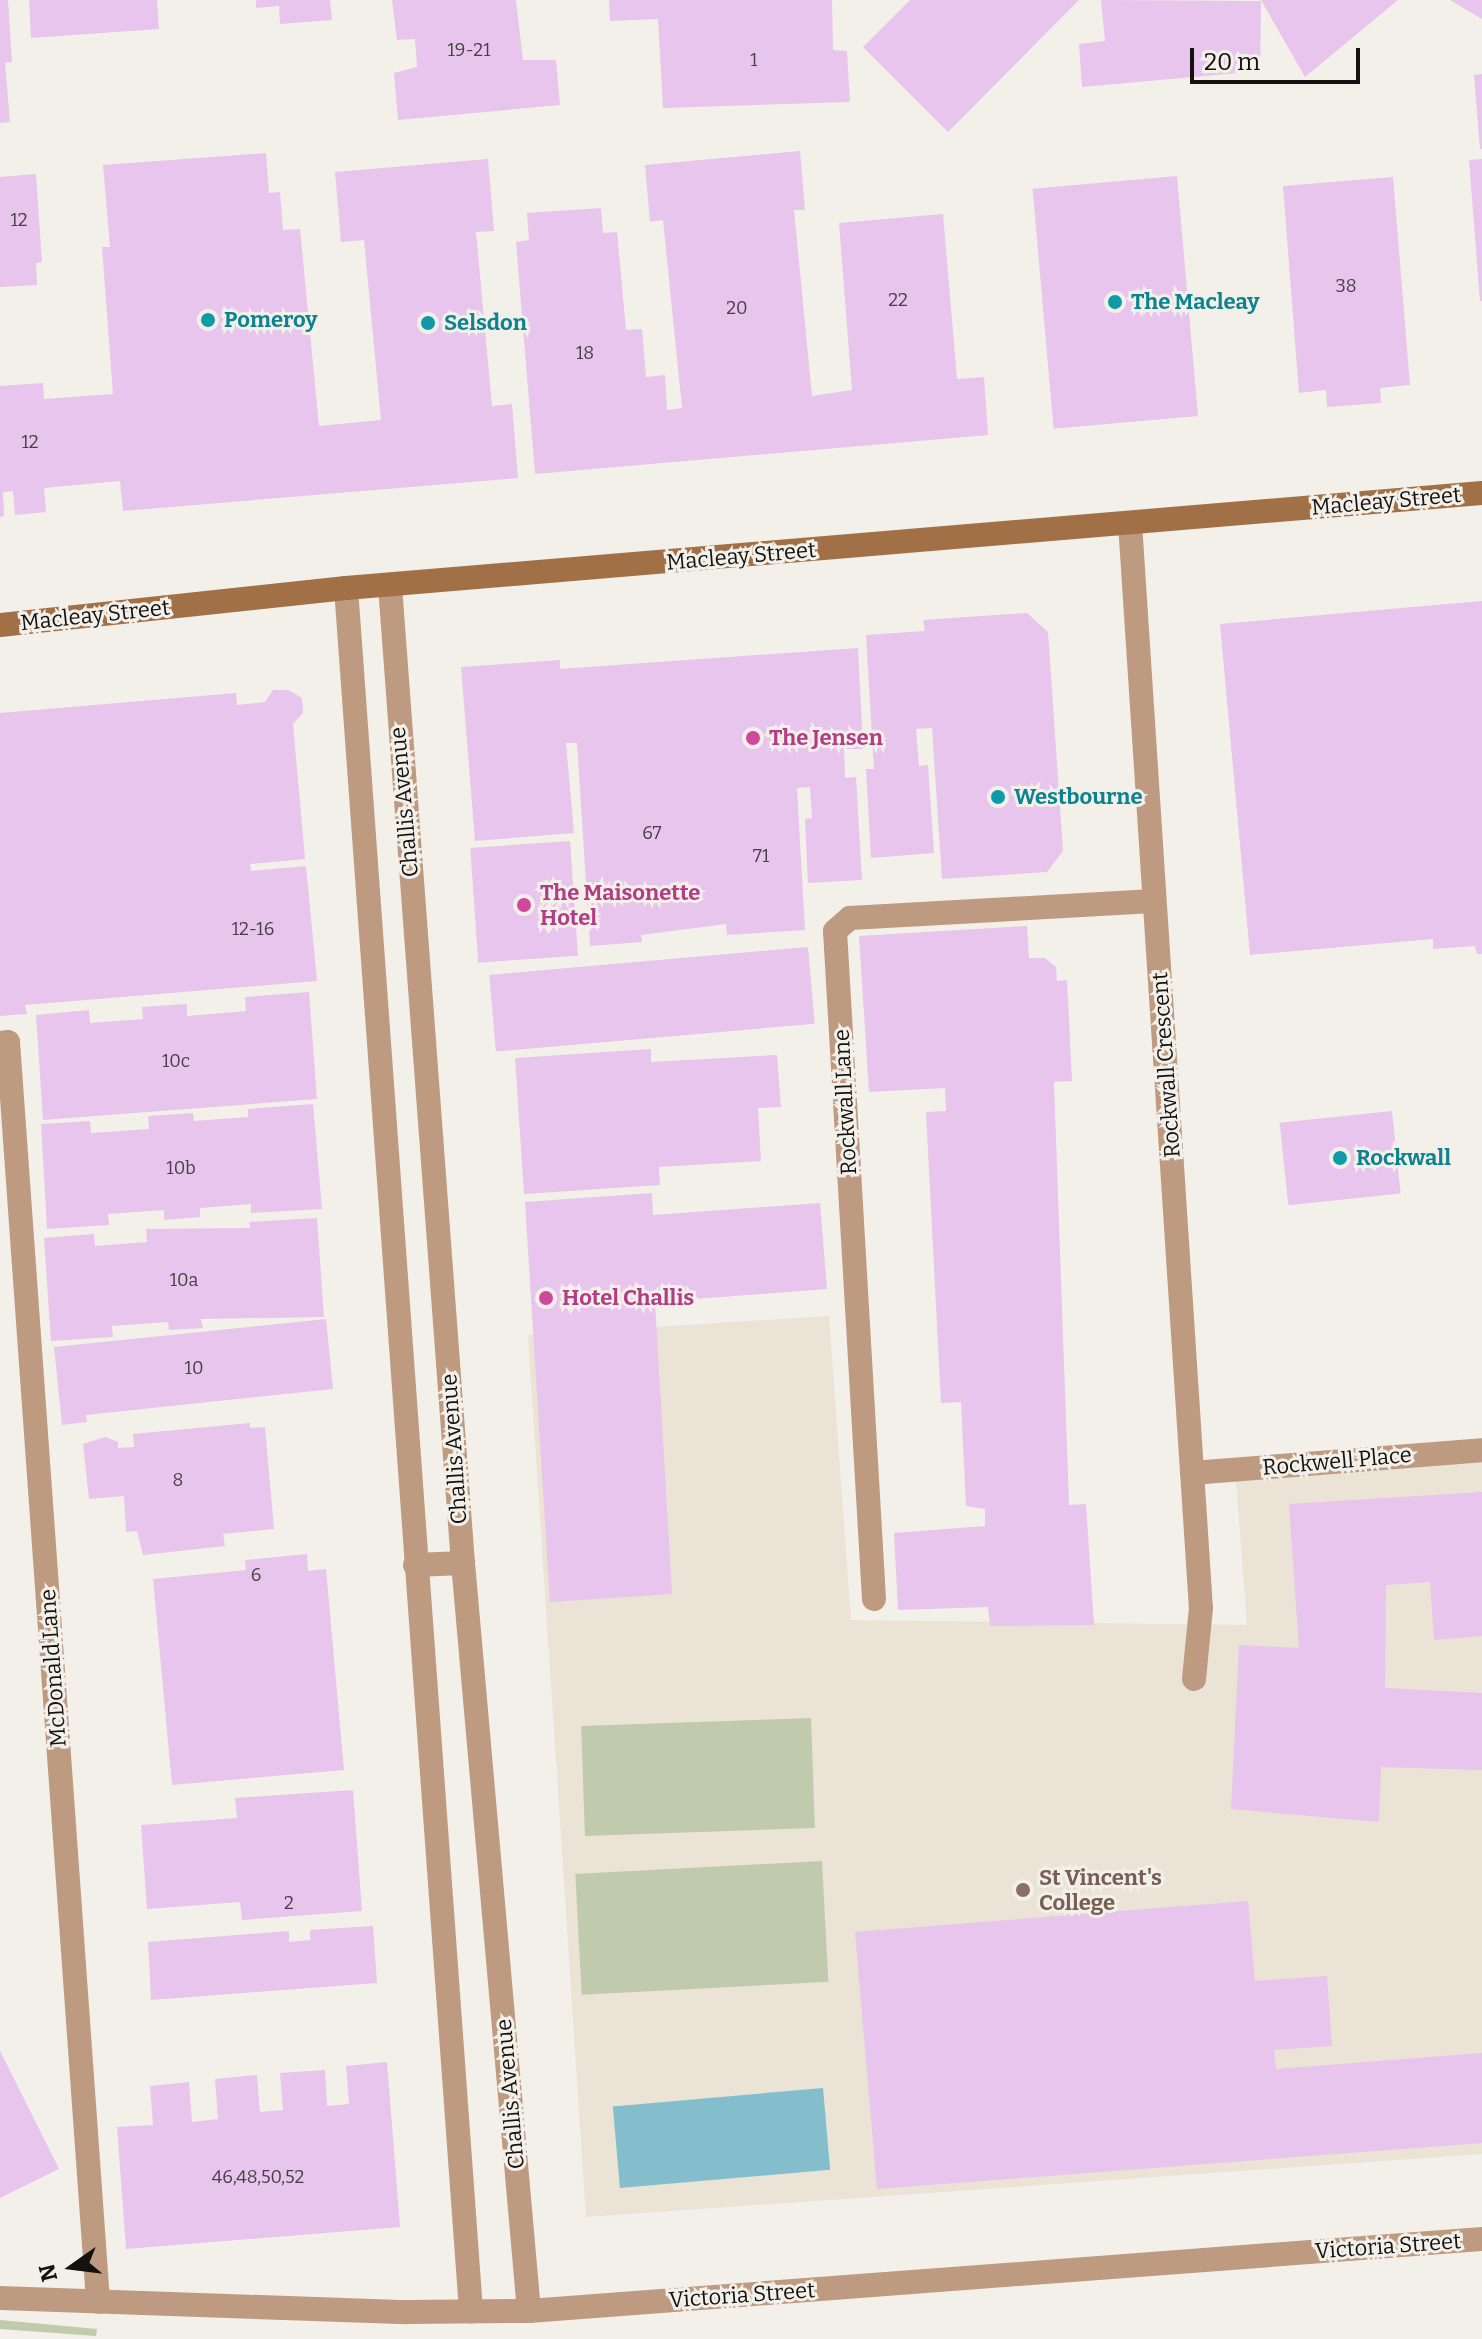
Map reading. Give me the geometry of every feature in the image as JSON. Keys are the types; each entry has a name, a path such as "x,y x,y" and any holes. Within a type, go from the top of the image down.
{"street":[{"name":"Macleay Street","path":"0,625 346,588 1482,493"},
{"name":"Rockwall Crescent","path":"1130,523 1201,1608 1194,1679"},
{"name":"Challis Avenue","path":"390,586 463,1563 529,2311"},
{"name":"Challis Avenue","path":"346,588 471,2311"},
{"name":"Rockwall Lane","path":"874,1599 835,931 850,918 1154,901"},
{"name":"McDonald Lane","path":"0,1043 8,1042 98,2302"},
{"name":"Rockwell Place","path":"1192,1473 1482,1450"},
{"path":"415,1565 463,1563"},
{"name":"Victoria Street","path":"0,2298 529,2311 1482,2239"}],"shaded area":[{"name":"St Vincent's College","path":"829,1316 851,1620 1247,1625 1235,1468 1482,1448 1482,2154 586,2217 528,1335"}],"green space":[{"path":"811,1718 815,1828 585,1836 581,1726"},
{"path":"822,1861 828,1982 582,1995 575,1874"},
{"path":"0,2320 97,2329 96,2336 0,2329"}],"water":[{"path":"823,2088 830,2170 620,2188 613,2106"}],"building":[{"path":"0,0 8,0 12,62 5,63 10,122 0,123"},
{"path":"29,0 157,0 159,29 31,38"},
{"path":"256,0 330,0 332,20 280,24 279,6 256,8"},
{"path":"392,0 516,0 523,60 556,60 560,105 398,120 394,73 417,67 415,39 397,40"},
{"path":"609,0 832,0 833,50 847,51 850,102 663,108 658,19 610,21"},
{"path":"910,0 1079,0 948,132 863,47"},
{"path":"1101,0 1261,1 1260,71 1082,87 1079,44 1105,41"},
{"path":"1261,0 1398,0 1305,77"},
{"path":"1450,0 1482,0 1482,19"},
{"path":"1482,74 1482,149 1480,149 1474,75"},
{"path":"800,151 805,210 794,210 812,396 852,390 839,223 943,214 957,379 984,377 988,435 535,474 516,242 529,240 527,213 601,208 603,233 617,232 626,330 642,329 646,377 665,375 667,410 682,408 663,220 650,222 645,165"},
{"name":"Pomeroy","path":"266,153 269,193 280,192 283,230 300,229 319,426 381,420 364,240 341,242 335,172 488,159 494,231 476,232 492,406 512,404 518,478 123,511 120,481 44,488 46,512 15,515 13,491 3,492 4,516 0,517 0,386 43,383 44,399 113,394 102,247 110,247 103,165"},
{"path":"1482,159 1482,301 1480,301 1469,160"},
{"path":"36,174 42,262 36,263 37,285 0,287 0,177"},
{"name":"The Macleay","path":"1177,176 1198,416 1054,429 1033,189"},
{"path":"1393,177 1410,385 1380,388 1381,403 1327,407 1326,390 1299,393 1283,186"},
{"path":"1482,601 1482,954 1477,954 1475,946 1433,949 1433,939 1250,955 1220,624"},
{"name":"Westbourne","path":"1027,613 1048,632 1063,851 1047,872 942,879 932,728 916,729 919,766 928,765 934,853 871,858 866,769 874,769 866,635 925,631 923,620"},
{"path":"858,648 863,749 844,749 845,778 856,777 862,880 808,883 805,819 812,818 810,787 797,788 805,930 727,935 726,924 641,935 642,942 590,946 577,743 566,743 574,833 475,841 461,667 560,660 560,669"},
{"path":"273,690 288,690 302,698 303,713 293,724 305,859 250,864 251,871 306,866 317,981 25,1005 27,1014 0,1016 0,713 236,693 237,705 265,702"},
{"path":"570,841 578,956 478,963 470,848"},
{"path":"1027,926 1029,958 1045,958 1056,967 1057,981 1067,980 1072,1081 1054,1082 1069,1505 1086,1504 1094,1625 990,1626 988,1607 898,1610 894,1533 985,1526 985,1509 966,1506 961,1402 941,1403 926,1112 946,1111 945,1088 869,1092 859,936"},
{"path":"808,947 815,1024 496,1052 489,975"},
{"path":"309,992 317,1099 43,1120 36,1015 89,1010 90,1023 143,1019 142,1007 187,1004 187,1016 246,1011 245,997"},
{"path":"651,1049 651,1062 777,1055 781,1107 758,1108 761,1161 659,1167 660,1185 524,1194 515,1058"},
{"path":"313,1104 322,1209 251,1213 251,1204 200,1208 200,1217 164,1220 164,1210 108,1214 109,1225 47,1229 41,1124 90,1121 91,1133 149,1129 148,1116 193,1113 194,1121 248,1117 248,1109"},
{"name":"Rockwall","path":"1392,1111 1401,1194 1288,1205 1280,1123"},
{"path":"652,1193 653,1215 820,1203 827,1289 655,1302 672,1594 550,1602 525,1202"},
{"path":"317,1218 324,1317 201,1319 203,1328 169,1330 168,1322 112,1326 113,1337 51,1341 44,1238 94,1234 95,1246 147,1242 146,1229 250,1228 249,1222"},
{"path":"326,1319 333,1389 86,1415 87,1422 62,1425 54,1347"},
{"path":"250,1423 250,1428 265,1427 274,1529 223,1534 225,1546 143,1555 137,1531 126,1532 124,1496 89,1499 83,1444 105,1437 118,1442 118,1448 134,1447 133,1434"},
{"path":"1482,1492 1482,1636 1434,1640 1430,1582 1386,1585 1385,1688 1482,1693 1482,1770 1381,1767 1379,1822 1231,1809 1239,1645 1299,1648 1289,1504"},
{"path":"307,1554 308,1571 326,1569 344,1770 172,1785 153,1579 246,1570 245,1560"},
{"path":"353,1790 362,1911 242,1920 240,1902 147,1909 141,1825 237,1818 235,1798"},
{"path":"1248,1901 1255,1981 1327,1976 1332,2046 1274,2050 1276,2069 1482,2053 1482,2143 877,2189 855,1932"},
{"path":"373,1926 377,1983 151,2000 148,1942 289,1931 289,1942 310,1940 310,1930"},
{"path":"0,2051 59,2169 0,2198"},
{"path":"387,2062 400,2227 126,2249 117,2127 153,2125 150,2086 189,2082 192,2122 218,2119 215,2079 257,2075 260,2112 283,2110 280,2073 325,2070 327,2106 349,2104 346,2066"}],"place":[{"name":"The Macleay","path":"1115,302"},
{"name":"Pomeroy","path":"208,320"},
{"name":"Selsdon","path":"428,323"},
{"name":"The Jensen","path":"753,738"},
{"name":"Westbourne","path":"998,797"},
{"name":"The Maisonette Hotel","path":"524,905"},
{"name":"Rockwall","path":"1340,1158"},
{"name":"Hotel Challis","path":"546,1298"},
{"name":"St Vincent's College","path":"1023,1890"}]}
